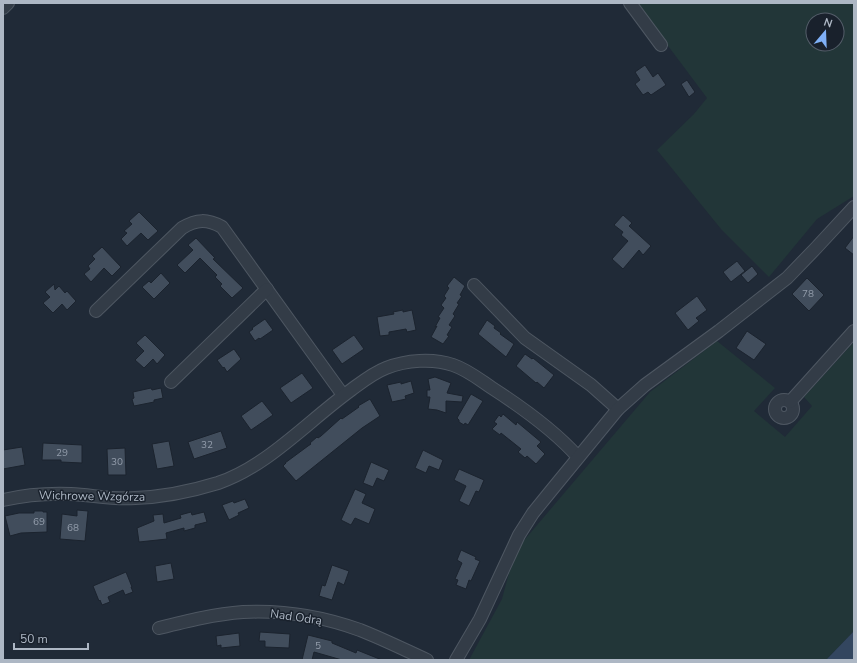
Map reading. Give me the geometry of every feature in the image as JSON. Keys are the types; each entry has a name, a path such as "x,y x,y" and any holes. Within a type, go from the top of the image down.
{"street":[{"path":"3,8 8,3"},
{"path":"630,3 661,45"},
{"path":"456,660 480,619 519,535 533,513 618,410 645,386 787,278 854,207"},
{"path":"96,311 182,228 190,223 201,221 211,222 222,228 343,395"},
{"path":"474,285 524,338 590,385 618,410"},
{"path":"172,382 267,289"},
{"path":"790,402 854,331"},
{"name":"Wichrowe Wzgórza","path":"3,500 21,496 52,494 71,494 102,498 135,498 167,495 219,482 243,473 262,460 343,395 384,368 413,362 452,364 472,374 533,415 578,457"},
{"name":"Nad Odrą","path":"159,628 209,617 242,612 264,612 292,615 318,619 359,630 427,660"}],"green space":[{"path":"636,3 854,3 854,196 817,219 769,277 721,229 657,150 694,114 707,98"},
{"path":"717,341 775,388 754,411 785,437 812,406 804,397 854,342 854,631 826,660 469,660 502,599 509,573 521,544 650,392"}],"water":[{"path":"854,631 854,660 826,660"}],"building":[{"path":"645,65 653,77 658,73 666,85 651,95 648,92 643,95 635,84 640,80 635,72"},
{"path":"687,80 695,92 689,97 681,84"},
{"path":"139,212 158,231 148,240 141,233 127,246 121,239 127,233 124,231 132,224 129,221"},
{"path":"623,215 632,223 629,226 651,246 643,255 639,250 623,269 612,259 628,241 621,235 623,232 614,225"},
{"path":"854,236 854,255 845,248"},
{"path":"196,238 215,258 213,259 243,288 232,298 220,286 222,284 215,277 217,275 200,258 185,273 177,265 193,250 188,245"},
{"path":"102,247 121,267 112,276 104,268 91,282 84,274 90,269 88,266 95,259 92,256"},
{"path":"737,261 745,271 731,282 723,272"},
{"path":"752,266 758,274 748,283 741,275"},
{"path":"161,273 170,283 154,299 142,287 149,281 151,283"},
{"path":"454,277 465,286 460,295 462,296 457,303 459,304 453,314 455,316 449,325 452,327 447,335 449,336 443,344 431,337 440,318 438,317 444,308 441,305 446,298 444,296 449,288 447,286"},
{"path":"807,278 824,295 809,311 792,294"},
{"path":"54,284 55,290 59,286 65,293 67,291 76,301 67,310 62,304 53,313 43,303 50,297 45,292"},
{"path":"697,296 707,310 696,318 699,321 688,330 675,313"},
{"path":"403,310 403,312 412,310 416,330 407,332 406,329 389,332 389,335 380,336 377,317 394,314 393,312"},
{"path":"265,319 273,330 255,341 249,332 253,329 252,328"},
{"path":"487,320 495,326 494,328 501,333 500,334 514,344 506,357 478,334"},
{"path":"747,331 766,344 754,360 736,348"},
{"path":"145,335 165,355 157,364 153,359 144,368 135,360 144,351 136,343"},
{"path":"354,335 364,349 342,364 332,350"},
{"path":"234,349 241,359 227,372 217,360"},
{"path":"525,354 532,359 533,358 554,375 544,388 516,366"},
{"path":"302,373 313,388 291,403 280,388"},
{"path":"435,377 451,383 447,393 463,396 462,402 446,401 446,413 428,409 430,397 427,397 427,390 430,390 428,379"},
{"path":"411,381 414,393 405,396 406,399 392,402 387,385 401,382 401,384"},
{"path":"151,388 152,390 161,388 163,398 154,400 154,402 134,406 132,399 134,398 133,392"},
{"path":"471,394 483,401 468,425 465,423 464,425 459,422 457,418"},
{"path":"370,399 380,416 362,428 296,481 283,466 285,463 311,444 310,443 317,437 318,438 321,436 341,418 342,419 359,407 358,406"},
{"path":"262,401 273,415 251,430 241,416"},
{"path":"503,414 516,425 517,422 541,442 537,446 545,454 536,464 527,456 525,458 518,452 521,449 501,433 500,435 492,429 497,424 494,422 499,415 501,417"},
{"path":"221,431 227,448 194,459 188,442"},
{"path":"169,441 174,466 157,469 152,444"},
{"path":"43,443 82,445 82,463 61,462 61,460 42,460"},
{"path":"22,447 25,465 3,469 3,450"},
{"path":"125,448 126,475 108,475 107,449"},
{"path":"423,450 443,460 439,470 429,466 426,473 415,468"},
{"path":"371,462 389,470 384,481 377,478 373,487 363,483"},
{"path":"459,469 484,480 479,492 476,491 469,506 459,501 466,486 454,480"},
{"path":"355,489 366,494 362,503 375,509 369,524 355,518 351,525 341,520"},
{"path":"245,499 249,508 238,513 239,515 229,520 222,505"},
{"path":"77,510 88,511 85,541 60,539 62,514 77,516"},
{"path":"34,511 47,512 47,532 21,533 10,536 5,516 19,513 34,513"},
{"path":"191,512 192,515 204,512 207,522 195,525 195,528 184,531 184,528 166,533 167,539 139,542 137,528 154,521 153,515 163,514 164,523 181,518 180,515"},
{"path":"461,550 476,557 475,559 480,561 471,581 469,580 466,589 456,585 458,580 455,579 462,563 457,560"},
{"path":"171,563 174,579 157,582 155,566"},
{"path":"332,565 349,571 344,585 338,582 332,600 319,596 322,585 325,586"},
{"path":"126,572 133,592 125,595 123,590 108,597 110,602 102,605 93,586"},
{"path":"260,632 290,634 289,648 265,647 265,641 259,641"},
{"path":"239,633 240,646 221,648 221,645 217,646 216,636"},
{"path":"308,635 332,641 332,643 356,653 357,650 382,660 342,660 314,652 312,660 302,660"}]}
